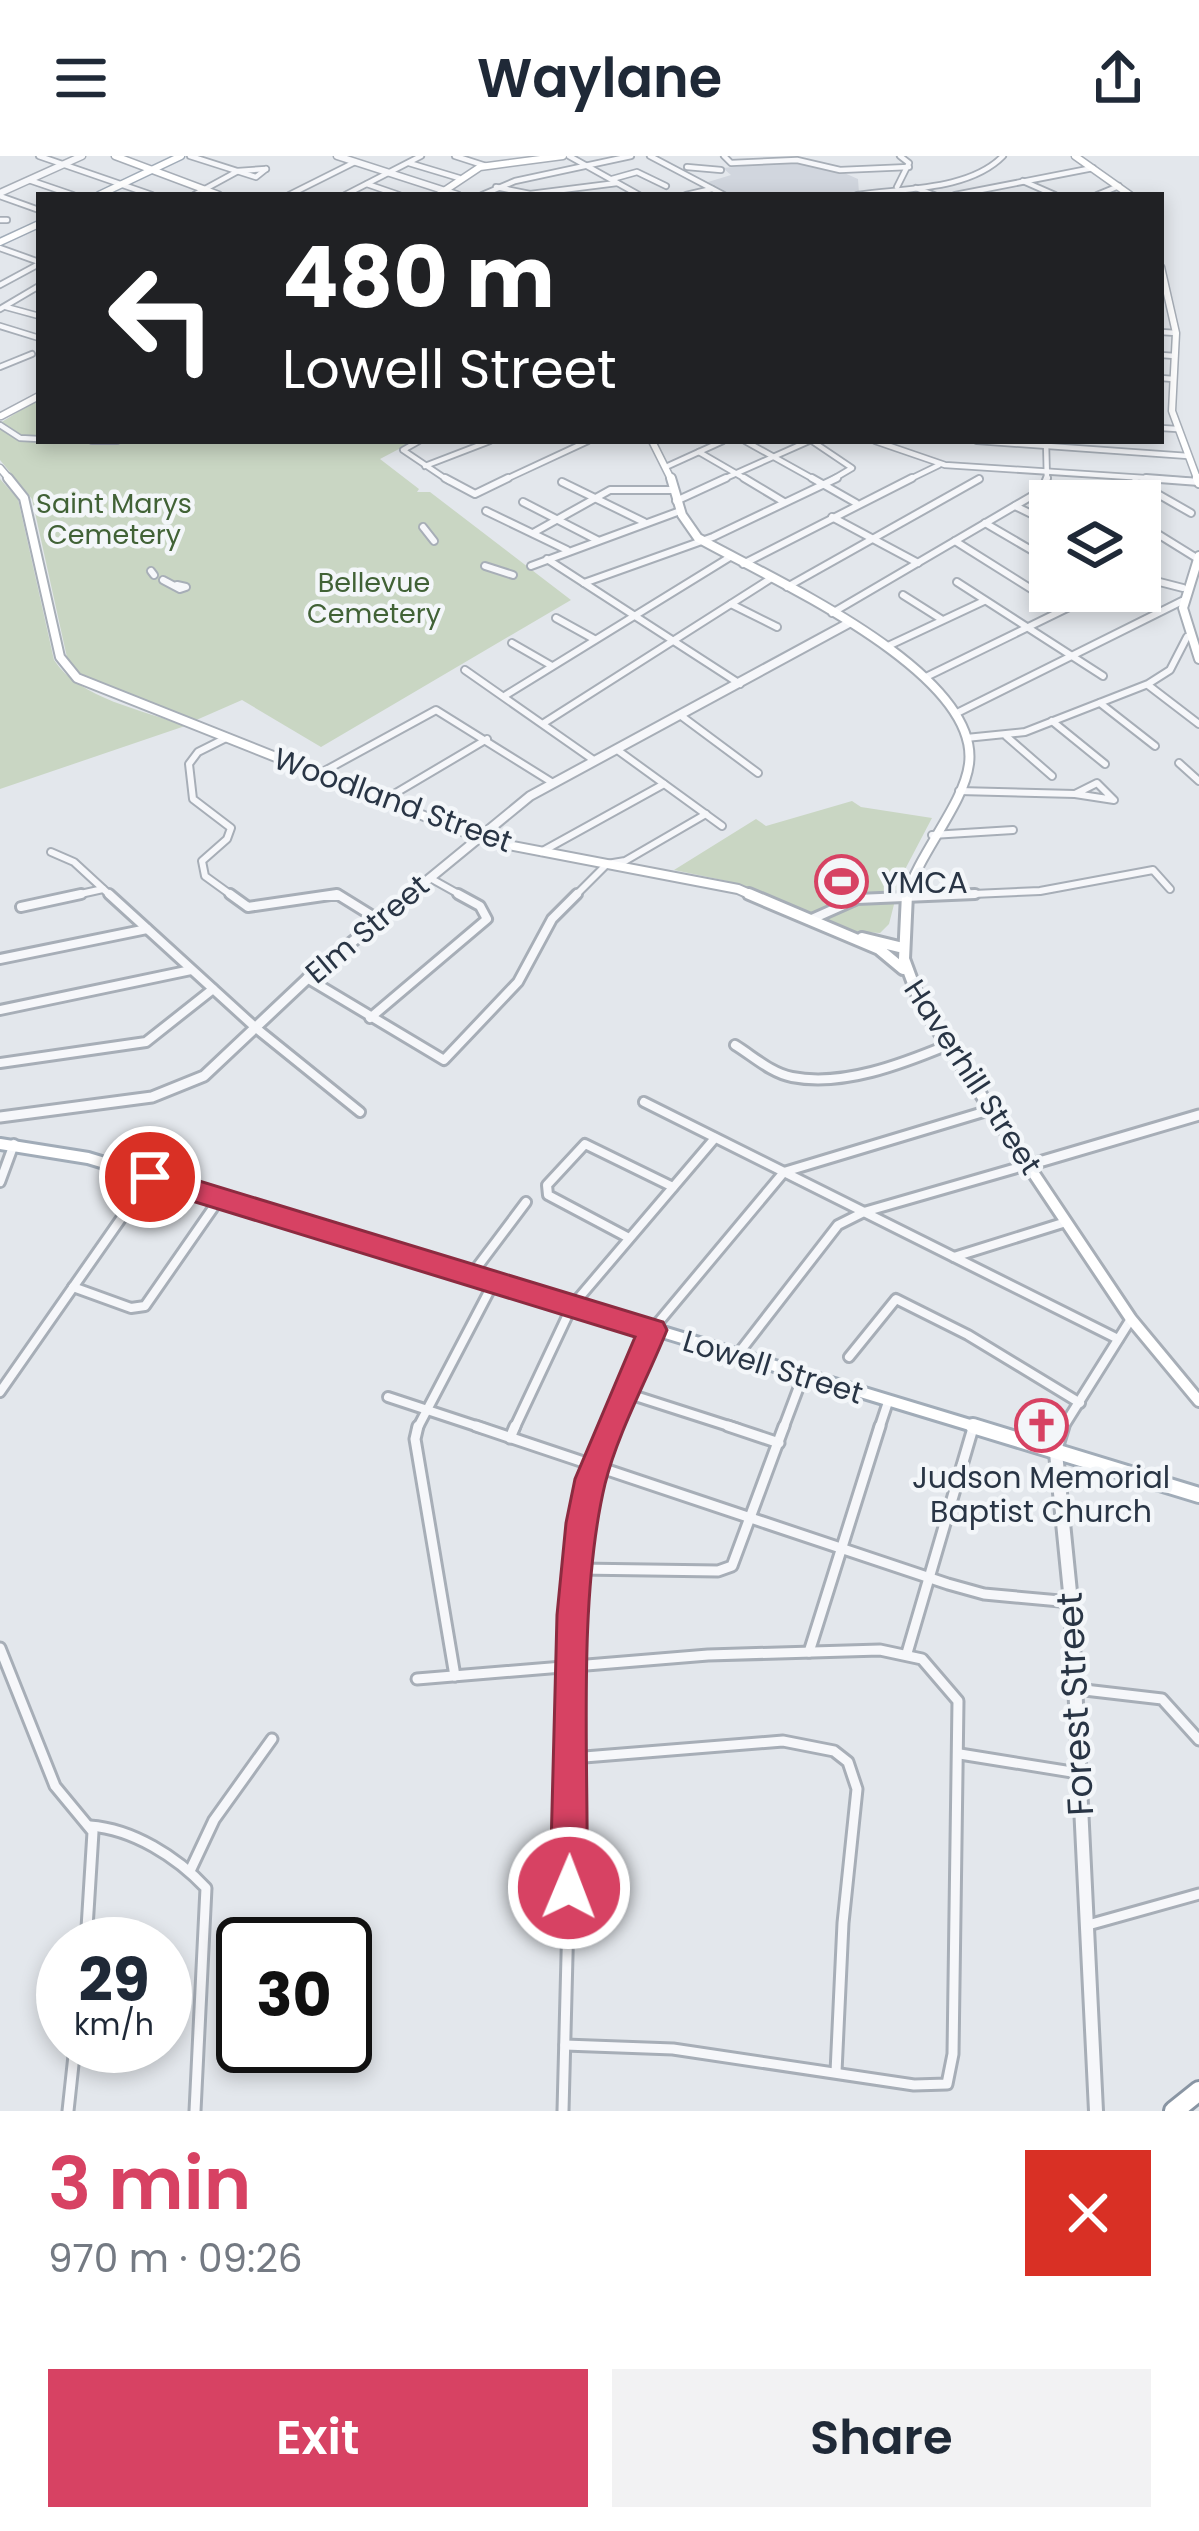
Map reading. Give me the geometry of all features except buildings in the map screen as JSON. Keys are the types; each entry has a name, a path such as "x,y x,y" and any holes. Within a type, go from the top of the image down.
{"highway":[{"path":"1174,2111 1199,2094"}],"main road":[{"path":"115,156 212,192"},
{"path":"105,192 185,156"},
{"path":"439,192 488,166 566,156"},
{"path":"1075,156 1126,192"},
{"path":"0,245 36,227"},
{"path":"1164,301 1176,333 1166,403 1199,483"},
{"path":"0,419 36,397"},
{"path":"654,444 668,466 676,501 703,540 888,646 926,677 955,714 966,738"},
{"name":"Woodland Street","path":"0,468 24,498 61,657 68,670 89,685 479,838 724,884 850,936 899,947"},
{"path":"1198,557 1182,601 1187,637 1198,656"},
{"name":"Haverhill Street","path":"966,738 969,764 959,791 904,896 899,947 905,971 948,1045 1131,1318 1199,1401"},
{"path":"876,944 899,926"},
{"name":"Woodland Street","path":"876,944 905,971"},
{"name":"Lowell Street","path":"7,1144 88,1158 1199,1495"}],"street":[{"path":"39,156 142,192"},
{"path":"0,195 82,156"},
{"path":"185,156 237,172 256,177 266,169 256,166 237,172 199,192"},
{"path":"214,164 231,156"},
{"path":"337,156 439,192"},
{"path":"352,192 421,156"},
{"path":"455,156 488,166"},
{"path":"566,156 634,192"},
{"path":"487,192 596,170 631,156"},
{"path":"650,156 719,192"},
{"path":"724,156 731,163 796,158 840,170 909,167"},
{"path":"900,156 909,167"},
{"path":"874,192 916,191 988,170 1003,156"},
{"path":"295,192 355,162"},
{"path":"408,162 459,178"},
{"path":"677,167 721,170"},
{"path":"896,188 909,167"},
{"path":"971,192 1094,167"},
{"path":"543,192 614,181 638,172 666,186"},
{"path":"29,180 65,192"},
{"path":"1023,181 1048,192"},
{"path":"367,184 390,192"},
{"path":"1104,192 1119,186"},
{"path":"496,187 520,192"},
{"path":"700,192 714,189"},
{"path":"132,192 136,190"},
{"path":"982,190 987,192"},
{"path":"0,195 36,209"},
{"path":"0,245 36,262"},
{"path":"0,285 36,265"},
{"path":"2,308 36,288"},
{"path":"0,294 15,300"},
{"path":"2,308 36,315"},
{"path":"0,326 36,337"},
{"path":"1164,332 1176,333"},
{"path":"2,365 32,354"},
{"path":"1164,355 1175,356"},
{"path":"1164,378 1173,379"},
{"path":"0,419 20,438 36,439"},
{"path":"1164,428 1177,429"},
{"path":"411,444 403,447 469,493 581,444"},
{"path":"425,466 482,444"},
{"path":"668,466 716,444"},
{"path":"751,444 857,504"},
{"path":"531,566 646,523 676,501 803,444"},
{"path":"584,583 703,540 852,468 816,444"},
{"path":"883,444 940,464 1199,483"},
{"path":"832,613 1044,488 1046,444"},
{"path":"1058,444 1187,455"},
{"path":"699,452 785,503"},
{"path":"743,565 940,464"},
{"path":"1131,478 1191,513"},
{"path":"786,588 979,479"},
{"path":"562,482 646,523"},
{"path":"533,533 610,490 676,501"},
{"path":"523,502 598,540"},
{"path":"1016,506 1029,512"},
{"path":"486,511 569,551"},
{"path":"830,517 918,562"},
{"path":"985,523 1029,549"},
{"path":"423,527 434,541"},
{"path":"1161,537 1198,557"},
{"path":"955,541 1029,587"},
{"path":"506,695 730,557"},
{"path":"548,559 740,683"},
{"path":"485,566 513,575"},
{"path":"544,723 770,579"},
{"path":"164,580 177,585"},
{"path":"957,582 1103,676"},
{"path":"1161,582 1184,588"},
{"path":"903,595 943,620"},
{"path":"888,646 985,600"},
{"path":"955,714 1182,601"},
{"path":"731,604 777,627"},
{"path":"926,677 1061,612"},
{"path":"556,618 596,640"},
{"name":"Elm Street","path":"0,1117 136,1100 180,1088 223,1062 307,978 519,804 849,623"},
{"path":"966,738 1006,736 1147,684 1170,670 1187,637"},
{"path":"512,644 552,667"},
{"path":"465,670 595,760"},
{"path":"1147,684 1199,724"},
{"path":"1100,703 1155,746"},
{"path":"319,774 436,710 553,783"},
{"path":"680,715 758,773"},
{"path":"1052,722 1105,764"},
{"path":"1006,736 1052,776"},
{"path":"226,738 195,754 189,764 191,796 230,825 227,839 202,861 205,876 253,908 337,894 379,920"},
{"path":"384,800 487,739"},
{"path":"616,749 722,826"},
{"path":"1179,764 1199,781"},
{"path":"959,791 1074,794 1114,800 1096,783 1074,794"},
{"path":"541,852 664,784"},
{"path":"307,978 444,1060 518,982 552,920 607,864 625,861 706,814"},
{"path":"932,835 1013,830"},
{"path":"51,852 66,855 256,1028 360,1112"},
{"path":"812,919 851,900 1040,891 1153,871 1170,889"},
{"path":"370,1018 487,919 480,905 430,878"},
{"path":"21,907 104,889"},
{"path":"0,959 148,929"},
{"path":"0,1010 193,970"},
{"path":"0,1063 146,1042 214,988"},
{"path":"736,1045 798,1078 888,1067 948,1045"},
{"path":"644,1102 1118,1340"},
{"path":"563,2111 573,1665 585,1501 652,1330 784,1172 992,1110"},
{"path":"737,1356 823,1239 843,1221 1199,1115"},
{"path":"510,1438 572,1306 715,1138"},
{"path":"0,1182 7,1144"},
{"path":"630,1238 564,1204 547,1189 585,1144 673,1187"},
{"path":"0,1392 150,1177"},
{"path":"74,1287 131,1308 145,1306 220,1198"},
{"path":"471,1275 526,1202"},
{"path":"954,1257 1067,1222"},
{"path":"455,1676 415,1448 416,1430 494,1282"},
{"path":"850,1358 892,1300 899,1301 968,1335 1080,1403"},
{"path":"1056,1453 1057,1438 1131,1318"},
{"path":"578,1569 727,1570 737,1557 803,1376"},
{"path":"626,1393 779,1443"},
{"path":"388,1397 929,1578 984,1594 1071,1602"},
{"path":"808,1652 888,1402"},
{"path":"907,1653 973,1428"},
{"name":"Forest Street","path":"1056,1453 1071,1602 1096,2111"},
{"path":"0,1648 55,1786 90,1826 94,1856 88,1917"},
{"path":"417,1679 808,1652 907,1653 922,1659 958,1701 953,2054 947,2084 930,2086 673,2049 565,2045"},
{"path":"1076,1689 1162,1699 1199,1740"},
{"path":"190,1871 214,1820 272,1739"},
{"path":"572,1758 725,1744 800,1744 835,1751 847,1762 856,1774 857,1789 843,1923 836,2072"},
{"path":"960,1754 1079,1773"},
{"path":"90,1826 115,1828 190,1871 207,1892 195,2111"},
{"path":"1087,1926 1199,1894"},
{"path":"68,2111 72,2073"}],"shaded area":[{"path":"793,161 826,165 858,179 859,192 724,192 708,182 731,175 723,168"}],"green space":[{"name":"Bellevue Cemetery","path":"36,401 36,444 408,444 380,459 417,492 430,492 571,600 321,747 242,700 194,721 83,677 68,662 32,499 0,460 0,423"},
{"path":"0,479 18,499 54,660 79,685 96,694 185,726 0,789"},
{"name":"YMCA","path":"852,801 861,807 932,818 901,877 889,924 880,933 849,931 727,881 674,870 756,819 766,826"}],"place":[{"name":"YMCA","path":"842,882"},
{"name":"Judson Memorial Baptist Church","path":"1041,1425"}],"route":[{"path":"150,1177 652,1330 585,1501 574,1615 569,1888"}],"park label":[{"name":"Saint Marys Cemetery","path":"114,518"}]}
